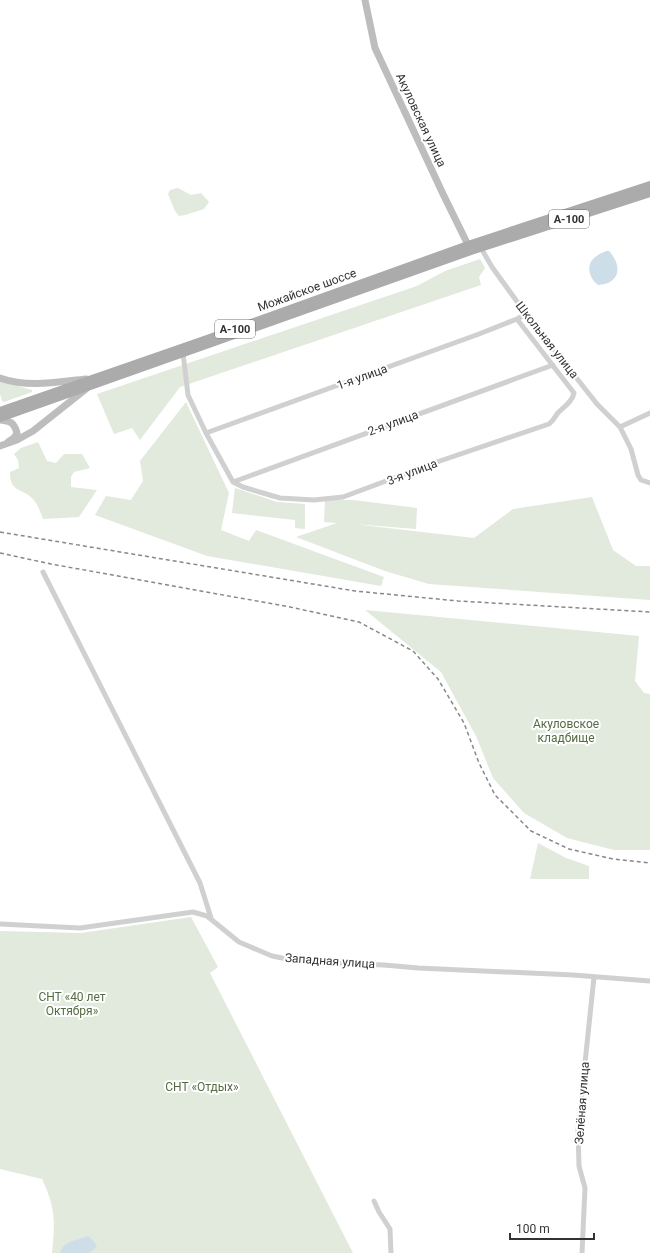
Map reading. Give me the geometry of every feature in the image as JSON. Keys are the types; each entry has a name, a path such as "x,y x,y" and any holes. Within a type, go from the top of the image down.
{"main road":[{"name":"Можайское шоссе","path":"0,419 508,233 650,185"},
{"name":"А-100","path":"484,247 650,193"},
{"name":"Можайское шоссе","path":"0,410 470,248 484,247"}],"street":[{"name":"Акуловская улица","path":"365,0 375,48 443,194 470,248"},
{"name":"Школьная улица","path":"484,247 492,267 526,314 597,404 620,427 631,450 638,475 641,480 650,483"},
{"name":"1-я улица","path":"206,433 472,336 517,319 526,314"},
{"path":"517,319 553,365"},
{"path":"183,353 188,395 206,433 233,482"},
{"name":"3-я улица","path":"233,482 243,487 280,498 314,500 351,495 437,462 549,424 554,421 557,415 569,403 573,398 574,393 553,365"},
{"name":"2-я улица","path":"233,482 553,365"},
{"path":"0,378 15,383 38,384 96,378"},
{"path":"1,446 17,440 33,431 90,386"},
{"path":"620,427 650,413"},
{"path":"0,419 9,421 15,426 17,433 14,438 1,446"},
{"path":"43,572 200,883 212,919"},
{"name":"Западная улица","path":"0,924 80,928 193,912 212,919 239,942 282,958 333,963 650,981"},
{"name":"Зелёная улица","path":"582,1253 584,1188 580,1166 578,1130 594,977"},
{"path":"374,1201 390,1229 391,1253"}],"green space":[{"path":"178,188 191,195 201,193 209,202 204,209 179,216 175,211 168,194 170,190"},
{"path":"480,259 485,268 479,277 481,285 180,387 140,440 132,428 114,434 97,394 417,286 445,271"},
{"path":"0,381 32,390 32,392 4,402 2,401 0,394"},
{"path":"186,402 229,493 221,530 249,541 256,530 384,577 381,586 207,556 95,515 106,496 131,500 143,481 140,461"},
{"path":"38,442 47,461 56,463 64,454 82,454 90,468 74,472 71,477 71,487 97,490 79,517 43,519 38,506 33,499 29,495 14,487 10,479 10,472 19,468 18,460 14,454 21,448"},
{"path":"235,488 277,502 305,504 305,529 295,528 295,520 232,513"},
{"path":"592,497 613,550 636,566 650,566 650,600 429,584 385,571 296,537 337,523 324,522 325,500 354,500 417,508 416,529 353,524 474,538 513,509"},
{"name":"Акуловское кладбище","path":"365,610 639,636 635,681 644,693 650,694 650,850 614,850 567,838 524,813 493,778 476,736 441,672"},
{"path":"538,843 566,858 589,866 589,879 530,879"},
{"path":"191,917 218,967 210,973 353,1253 52,1253 54,1223 52,1207 47,1189 42,1179 0,1169 0,931 81,933"}],"shaded area":[{"path":"609,251 616,262 617,273 615,278 611,281 598,285 591,276 589,268 591,261 595,257"},
{"path":"88,1236 93,1240 97,1247 89,1253 60,1253 68,1243"}],"railway":[{"path":"0,532 355,591 458,601 650,612"},
{"path":"0,553 51,564 290,607 359,622 413,651 438,679 464,723 479,763 495,795 531,831 569,849 613,859 650,863"}],"park label":[{"name":"СНТ «40 лет Октября»","path":"72,1004"},
{"name":"СНТ «Отдых»","path":"202,1087"}]}
